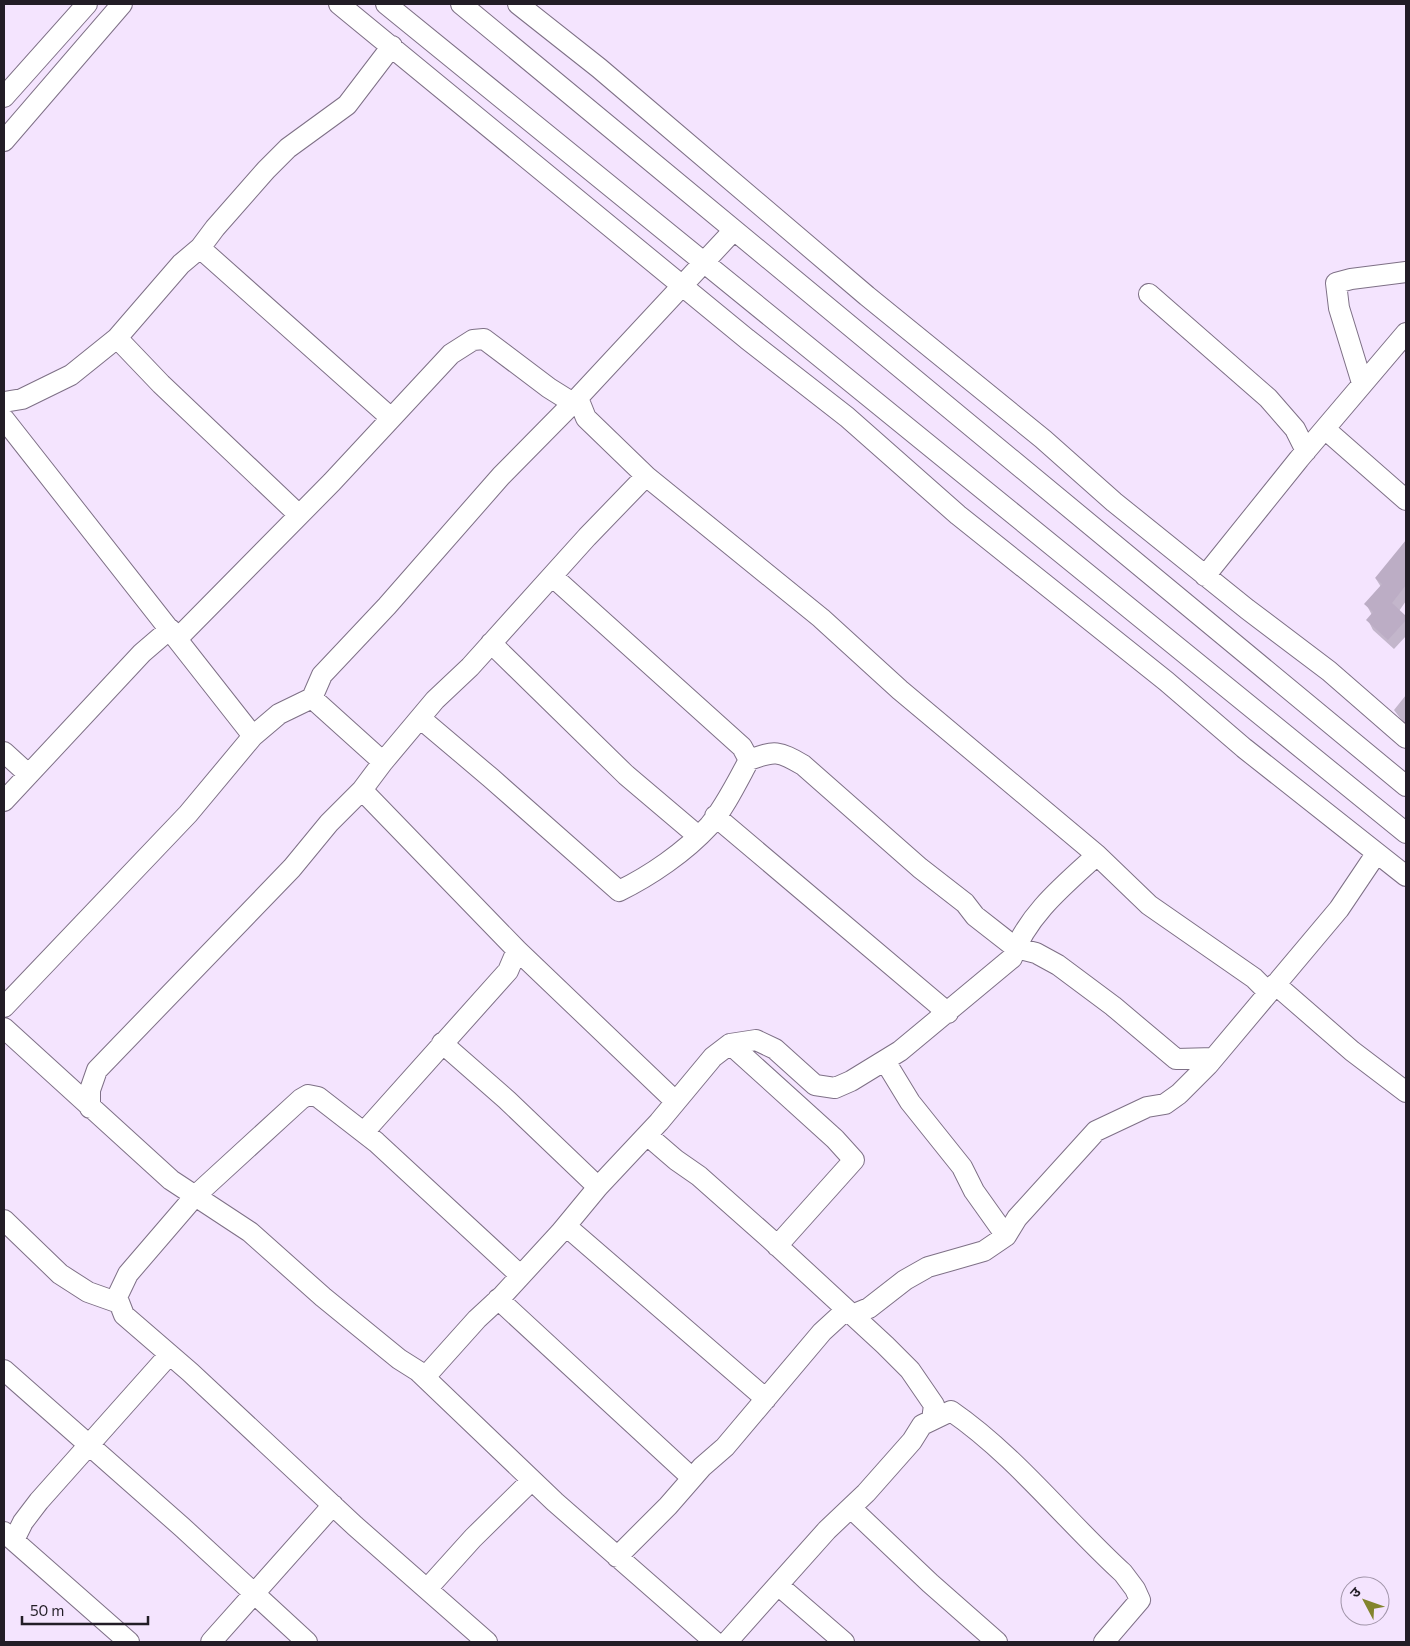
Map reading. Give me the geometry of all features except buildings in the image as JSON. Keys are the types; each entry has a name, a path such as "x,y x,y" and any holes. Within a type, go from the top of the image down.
{"street":[{"path":"4,97 87,4"},
{"path":"4,140 122,4"},
{"path":"339,4 682,285 847,416 958,515 1166,681 1244,748 1406,876"},
{"path":"386,4 1406,834"},
{"path":"461,4 1406,786"},
{"path":"518,4 599,68 753,201 1043,438 1114,502 1205,576 1329,670 1406,738"},
{"path":"4,402 22,399 70,375 117,338 181,264 200,248 215,228 288,148 347,105 392,46"},
{"path":"4,1007 188,814 254,736 279,714 312,698 328,669 387,606 501,476 734,230"},
{"path":"200,248 391,418"},
{"path":"1362,383 1339,308 1336,283 1351,278 1406,272"},
{"path":"1149,294 1268,398 1295,429 1306,451"},
{"path":"117,338 298,515"},
{"path":"1205,576 1362,383 1405,338"},
{"path":"4,801 142,653 174,634 298,515 451,354 473,340 484,339 549,388 575,400 586,418 646,476 821,618 900,690 1097,854 1149,905 1271,988 1406,1092"},
{"path":"4,419 254,736"},
{"path":"1324,429 1406,500"},
{"path":"90,1108 90,1090 97,1070 292,868 329,823 362,790 420,718 646,476"},
{"path":"552,576 718,724 742,747 749,760"},
{"path":"490,643 620,770 698,836"},
{"path":"312,698 383,762"},
{"path":"420,718 619,891 636,883 698,836 715,816 749,760 769,752 783,753 803,765 1016,948 1036,953 1058,965 1113,1006 1176,1059 1214,1058"},
{"path":"4,752 28,774"},
{"path":"362,790 517,950 675,1101"},
{"path":"715,816 948,1013"},
{"path":"425,1377 477,1319 566,1226 713,1057 730,1044 756,1040 775,1049 787,1062 815,1085 835,1088 851,1082 885,1061 948,1013 1012,958 1019,938 1056,892 1097,854"},
{"path":"618,1557 692,1478 725,1447 822,1332 849,1312 869,1308 905,1280 928,1267 984,1251 1006,1236 1017,1218 1096,1131 1147,1107 1165,1104 1179,1094 1214,1058 1339,909 1376,854"},
{"path":"364,1132 508,971 517,950"},
{"path":"4,1028 158,1169 250,1232 323,1298 425,1377 488,1440 715,1642"},
{"path":"442,1043 507,1100 598,1187"},
{"path":"730,1044 835,1139 854,1160 777,1246"},
{"path":"885,1061 910,1102 962,1167 974,1191 1006,1236"},
{"path":"487,1642 124,1316 117,1297 128,1274 195,1196 301,1099 308,1095 318,1097 364,1132 520,1275"},
{"path":"647,1135 676,1160 699,1176 910,1370 934,1405 932,1420"},
{"path":"4,1220 60,1274 88,1292 119,1303"},
{"path":"566,1226 766,1399"},
{"path":"498,1299 692,1478"},
{"path":"129,1642 9,1536 169,1355"},
{"path":"4,1370 254,1592 307,1642"},
{"path":"727,1642 827,1530 851,1508 912,1441 922,1425 951,1411 982,1432 1124,1573 1140,1600 1104,1642"},
{"path":"427,1589 473,1538 532,1480"},
{"path":"211,1642 333,1505"},
{"path":"851,1508 938,1590 997,1642"},
{"path":"778,1585 844,1642"}]}
